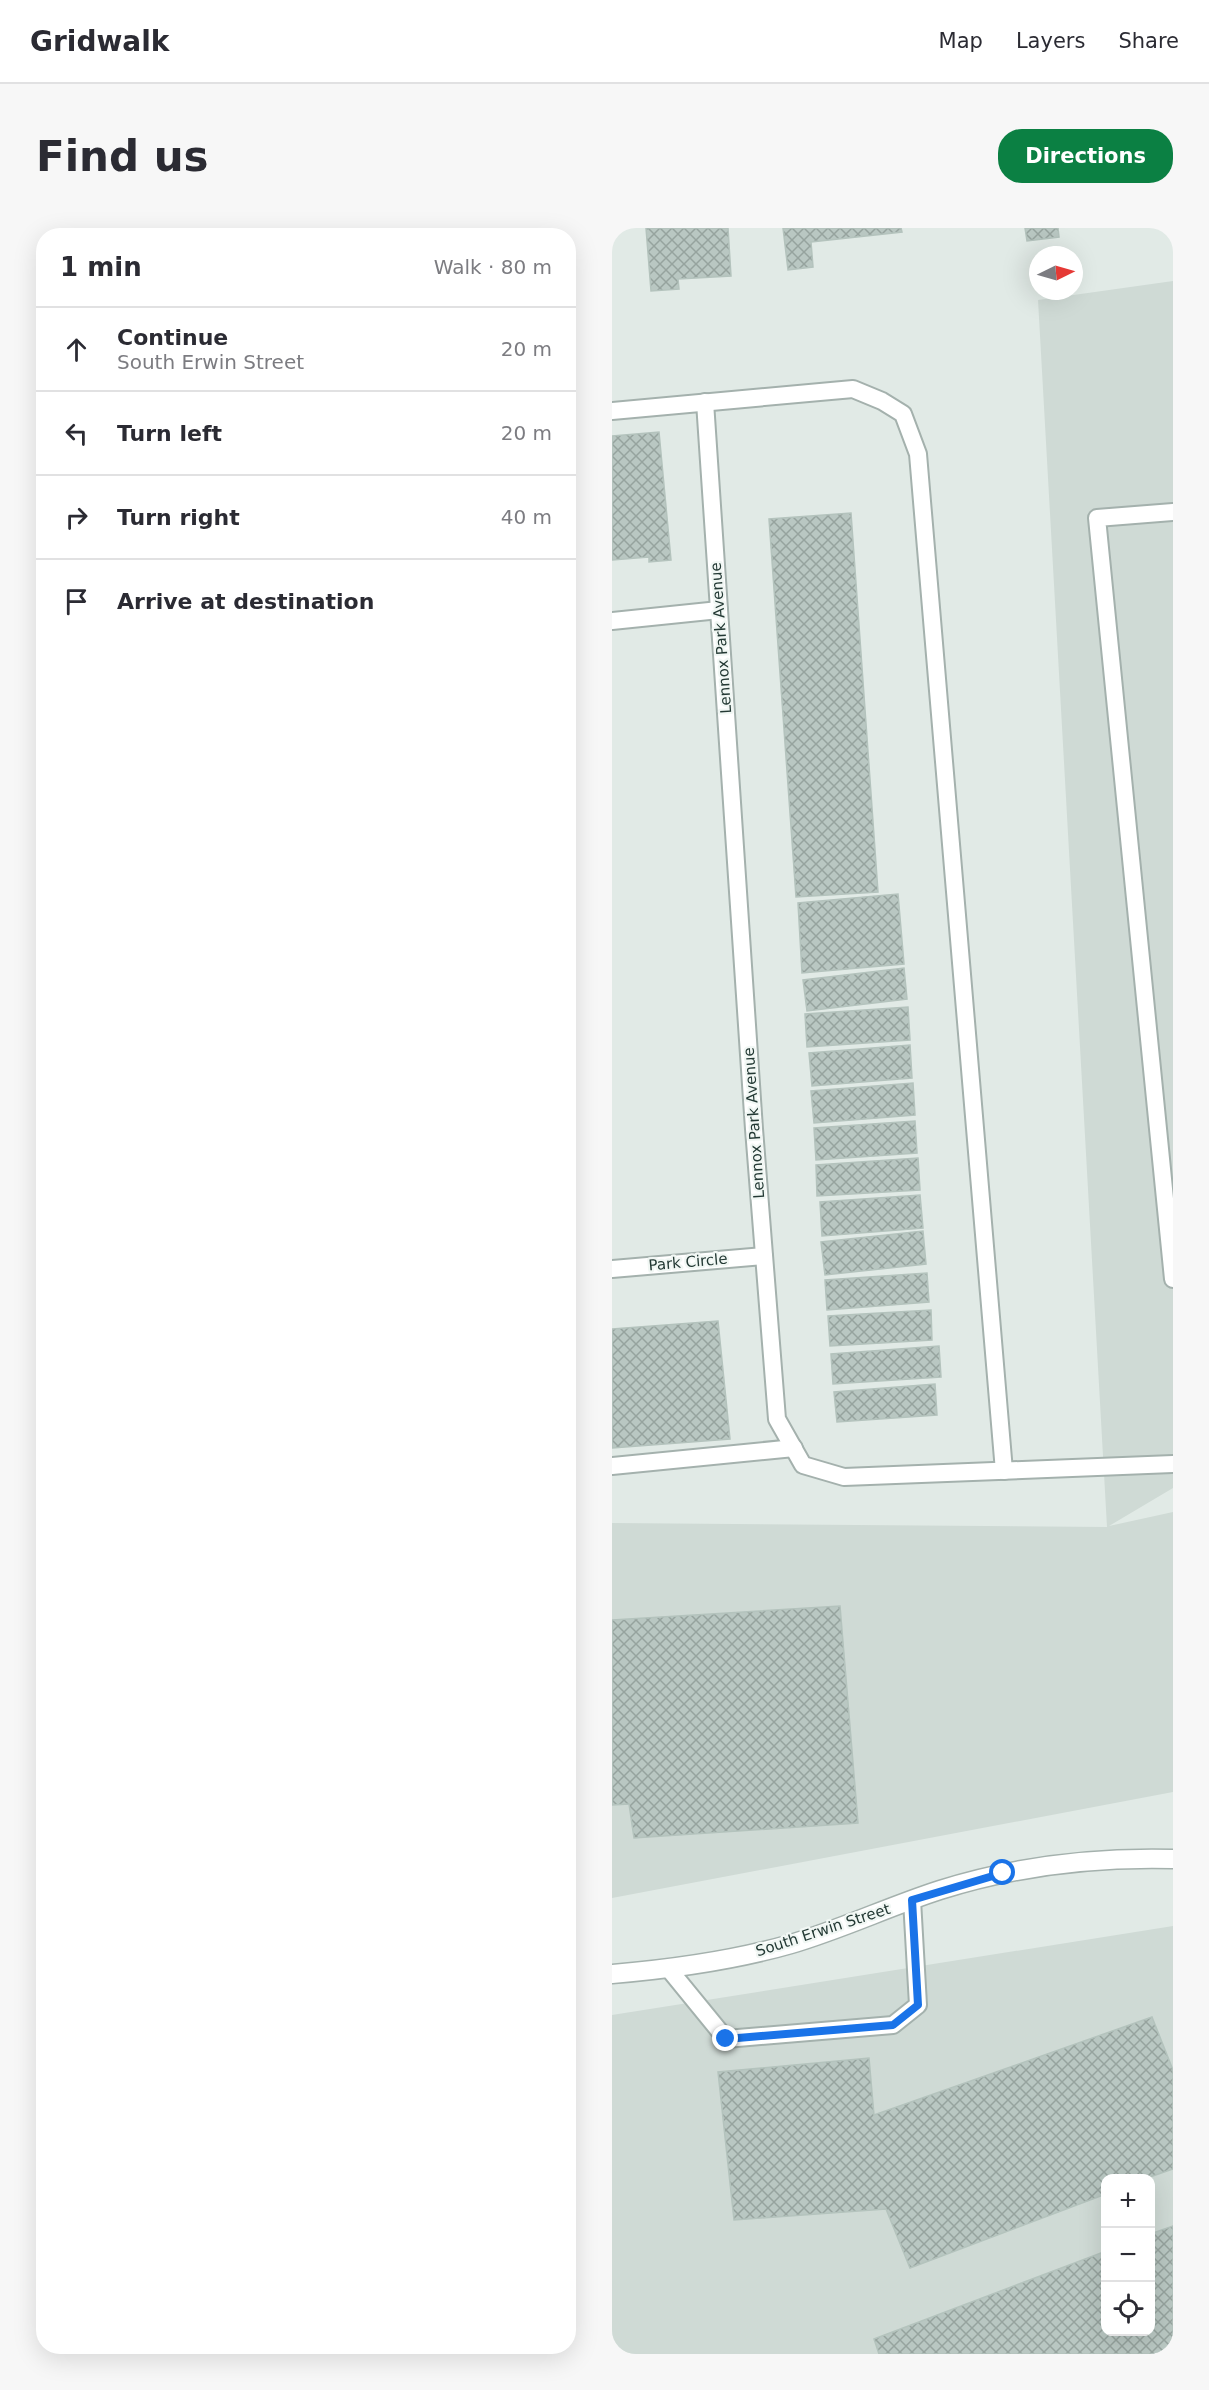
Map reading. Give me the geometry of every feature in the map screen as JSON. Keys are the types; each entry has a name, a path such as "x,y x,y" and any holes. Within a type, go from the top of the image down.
{"street":[{"name":"South Erwin Street","path":"612,1974 741,1956 790,1944 912,1900 1003,1873 1065,1863 1134,1858 1173,1859"}],"lane":[{"path":"612,411 853,389 882,401 903,414 918,454 1004,1471"},
{"name":"Lennox Park Avenue","path":"705,402 777,1419 803,1465 844,1477 1173,1464"},
{"path":"1173,512 1096,518 1173,1279"},
{"path":"612,621 719,610"},
{"name":"Park Circle","path":"612,1269 764,1256"},
{"path":"612,1466 794,1448"},
{"path":"668,1968 726,2039 893,2025 918,2005 912,1900"}],"shaded area":[{"path":"1173,281 1173,1488 1109,1526 1173,1512 1173,1792 612,1898 612,1523 1107,1527 1038,300 1083,300 1083,294"},
{"path":"1173,1926 1173,2354 612,2354 612,2015"}],"building":[{"path":"646,228 728,228 731,276 678,279 679,289 651,291"},
{"path":"783,228 901,228 902,232 811,242 813,267 788,270"},
{"path":"1025,228 1058,228 1059,237 1027,241"},
{"path":"659,432 671,560 649,562 649,557 612,560 612,436"},
{"path":"851,513 878,892 796,897 769,519"},
{"path":"898,894 904,964 802,973 798,903"},
{"path":"904,968 907,999 807,1011 803,980"},
{"path":"908,1007 910,1040 807,1047 805,1014"},
{"path":"910,1045 912,1078 812,1086 809,1053"},
{"path":"913,1083 915,1115 814,1123 811,1091"},
{"path":"915,1121 917,1153 816,1160 814,1128"},
{"path":"918,1158 920,1190 817,1196 816,1165"},
{"path":"920,1195 923,1228 822,1236 820,1202"},
{"path":"923,1231 926,1264 825,1275 821,1242"},
{"path":"927,1273 929,1302 827,1310 825,1280"},
{"path":"931,1310 932,1340 830,1346 828,1316"},
{"path":"718,1321 730,1439 612,1448 612,1329"},
{"path":"939,1346 941,1377 833,1384 831,1354"},
{"path":"935,1384 937,1415 837,1422 834,1392"},
{"path":"840,1606 858,1823 634,1838 629,1804 612,1805 612,1620"},
{"path":"1152,2017 1173,2070 1173,2169 1155,2175 1101,2174 1101,2196 910,2268 886,2209 734,2220 718,2072 869,2058 874,2115"},
{"path":"1173,2226 1173,2354 879,2354 874,2339 1101,2253 1101,2336 1155,2336 1155,2232"}],"route":[{"path":"726,2039 893,2025 918,2005 912,1900 939,1890 1003,1873"}]}
